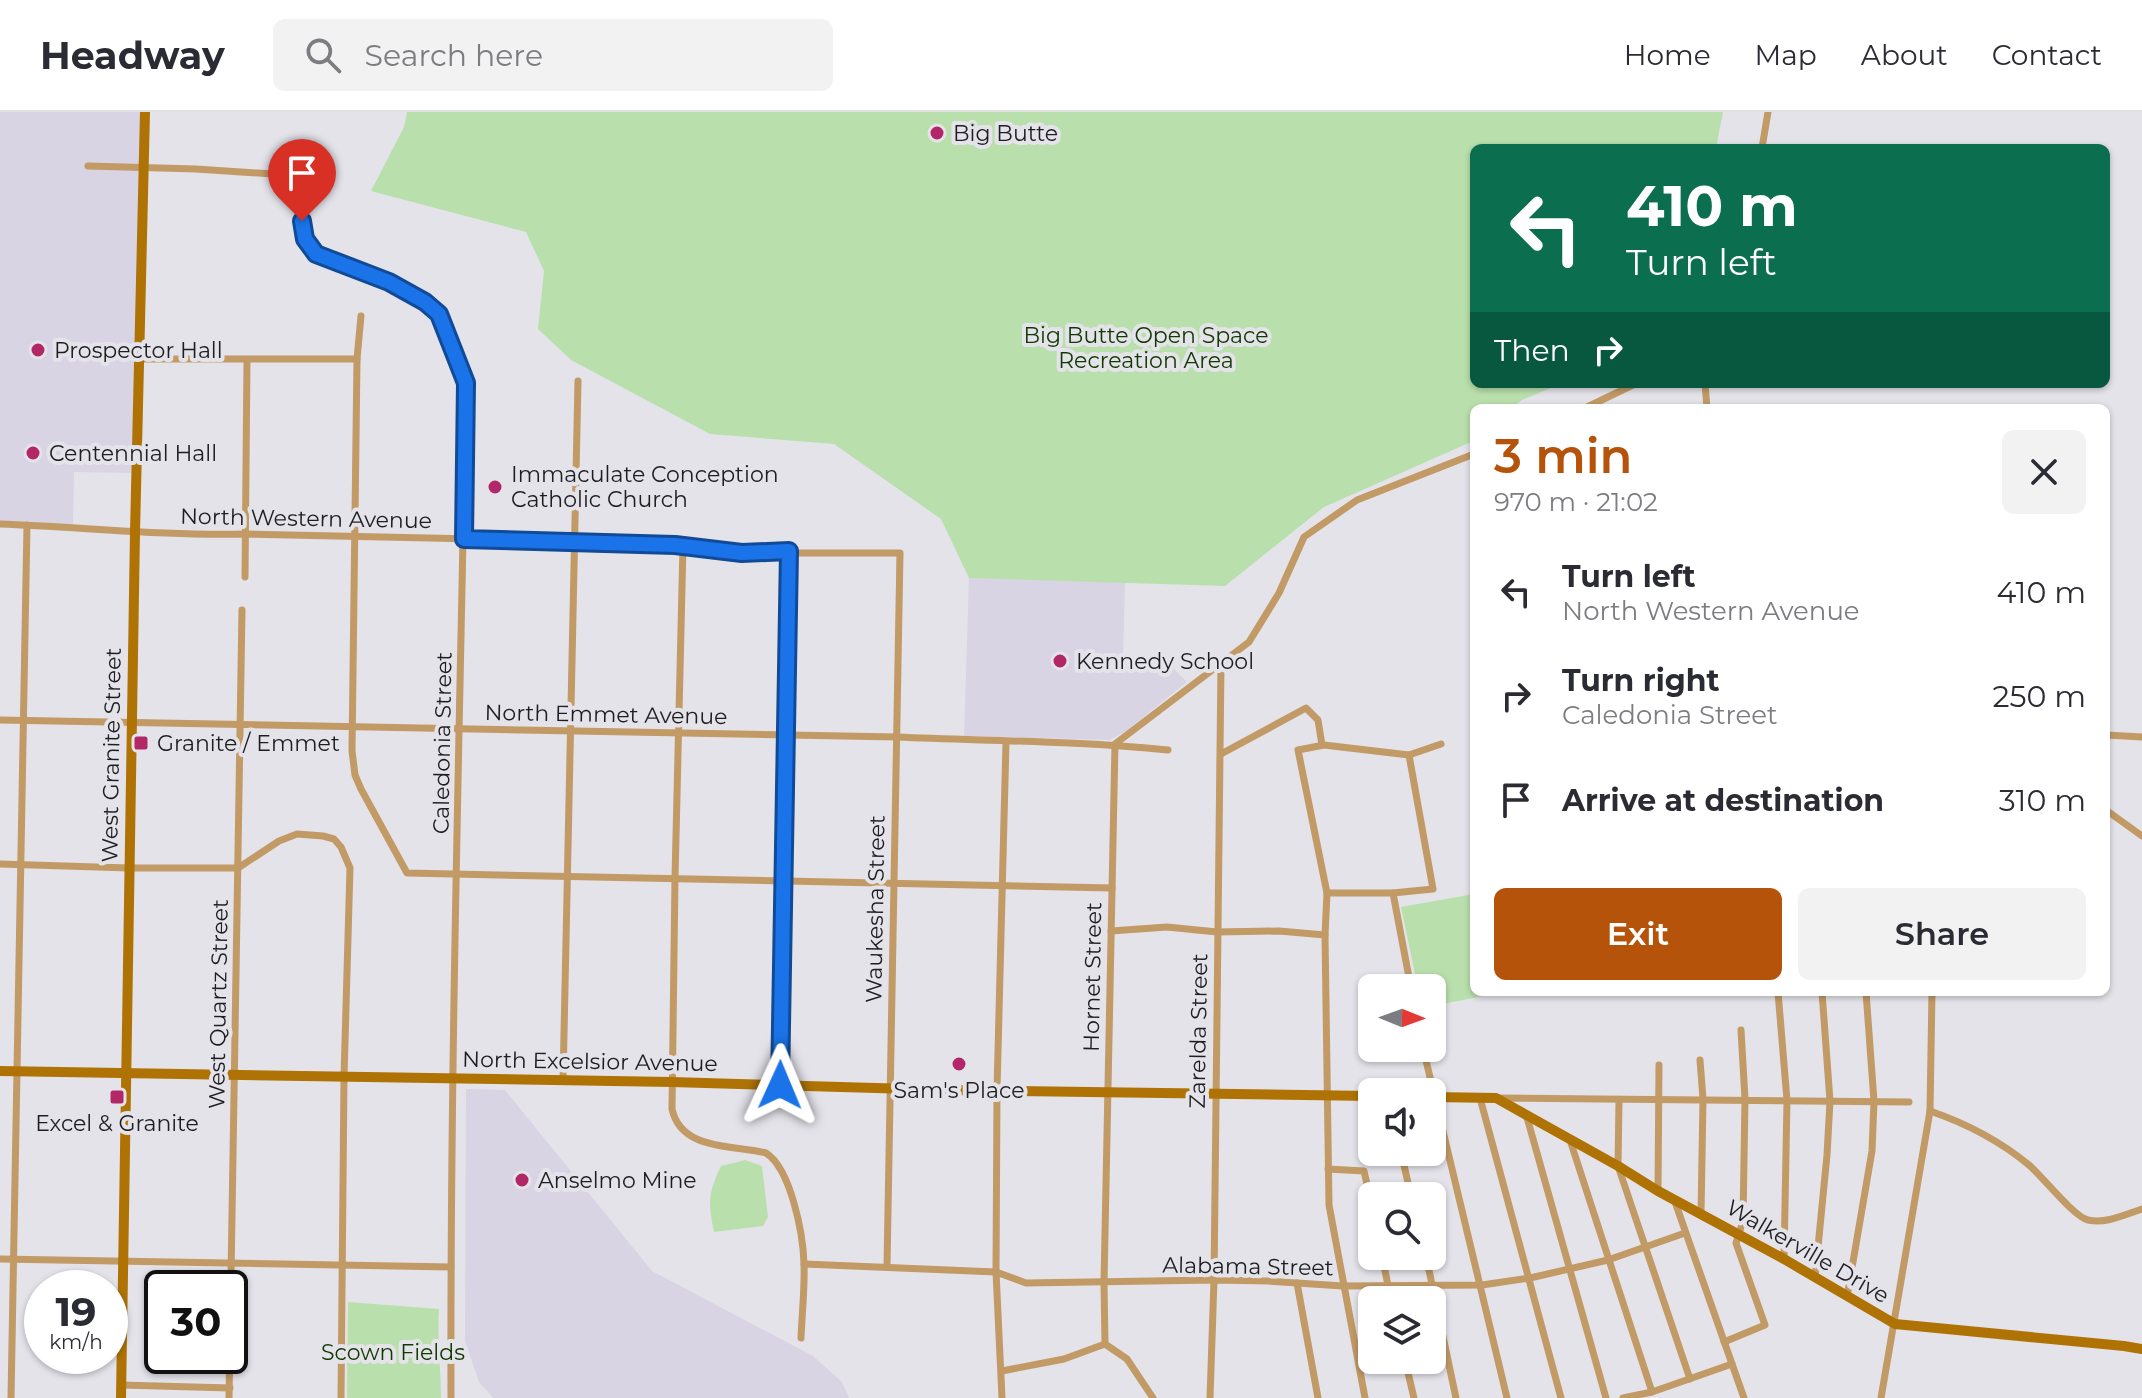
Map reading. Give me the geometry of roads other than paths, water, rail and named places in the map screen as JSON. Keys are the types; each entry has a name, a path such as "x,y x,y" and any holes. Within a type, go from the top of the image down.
{"street":[{"name":"West Granite Street","path":"121,1398 145,112"},
{"path":"1763,144 1768,112"},
{"path":"88,166 143,168"},
{"name":"Caledonia Street","path":"143,168 304,176 302,221 305,239 316,254 389,282 425,302 439,314 466,383 453,1079 451,1398"},
{"path":"361,316 357,359 351,726 355,775 407,873 1112,888"},
{"path":"139,359 357,359"},
{"path":"245,577 247,360"},
{"path":"563,1081 578,381"},
{"path":"1593,404 1627,388"},
{"path":"1115,744 1249,642 1279,593 1304,537 1357,500 1470,456"},
{"name":"North Western Avenue","path":"0,524 192,535 574,541 738,552 900,553"},
{"path":"11,1398 27,525"},
{"path":"683,546 675,878 674,1116 690,1135 713,1146 756,1151 771,1157 781,1170 791,1197 804,1264 801,1338"},
{"path":"780,1085 789,551"},
{"name":"Waukesha Street","path":"887,1266 900,553"},
{"name":"West Quartz Street","path":"229,1398 242,610"},
{"name":"Zarelda Street","path":"1210,1398 1221,664"},
{"path":"1221,754 1306,708 1318,720 1322,745"},
{"name":"North Emmet Avenue","path":"0,720 897,737 1115,744 1168,750"},
{"path":"2110,735 2142,737"},
{"path":"1002,1398 996,1272 997,1090 1006,742"},
{"name":"Hornet Street","path":"1105,1344 1115,744"},
{"path":"1365,1398 1329,1205 1327,893 1298,750 1322,745 1409,755 1441,744"},
{"path":"1327,893 1393,893 1433,889 1409,755"},
{"path":"2110,813 2142,836"},
{"path":"0,864 238,868 279,841 297,834 334,839 341,847 350,868 344,1077 341,1398"},
{"path":"1393,893 1408,974"},
{"path":"1111,931 1167,927 1217,932 1279,931 1325,935"},
{"path":"1778,996 1787,1100 1784,1259"},
{"path":"1815,1278 1830,1101 1822,996"},
{"path":"1847,1297 1871,1162 1874,1101 1866,996"},
{"path":"1881,1398 1930,1111 1932,996"},
{"path":"1724,1342 1765,1325 1736,1247 1743,1221 1745,1099 1741,1030"},
{"path":"1700,1060 1703,1099 1701,1214"},
{"path":"1658,1191 1659,1065"},
{"name":"North Excelsior Avenue","path":"0,1071 1358,1096"},
{"path":"1446,1097 1909,1102"},
{"path":"1480,1098 1561,1398"},
{"name":"Walkerville Drive","path":"1496,1098 1895,1324 2142,1349"},
{"path":"1619,1100 1618,1166 1690,1379"},
{"path":"1930,1111 1986,1135 2029,1165 2084,1219 2104,1222 2142,1209"},
{"path":"1526,1114 1606,1398"},
{"path":"1569,1138 1652,1392"},
{"path":"1446,1144 1507,1398"},
{"path":"1328,1169 1364,1171 1367,1182"},
{"path":"1674,1199 1744,1398"},
{"name":"Alabama Street","path":"1403,1286 1482,1285 1530,1278 1608,1260 1685,1233"},
{"path":"0,1259 451,1267"},
{"name":"Alabama Street","path":"804,1264 996,1272 1026,1283 1214,1280 1358,1286"},
{"path":"1430,1270 1456,1398"},
{"path":"1297,1283 1318,1398"},
{"path":"1002,1371 1064,1359 1105,1344 1127,1359 1153,1398"},
{"path":"1623,1398 1652,1392 1732,1364"},
{"path":"1408,1374 1414,1398"},
{"path":"121,1385 230,1388"}],"place":[{"name":"Big Butte","path":"937,133"},
{"name":"Prospector Hall","path":"38,350"},
{"name":"Centennial Hall","path":"33,453"},
{"name":"Immaculate Conception Catholic Church","path":"495,487"},
{"name":"Kennedy School","path":"1060,661"},
{"name":"Granite / Emmet","path":"141,743"},
{"name":"Sam's Place","path":"959,1064"},
{"name":"Excel & Granite","path":"117,1097"},
{"name":"Anselmo Mine","path":"522,1180"}],"park label":[{"name":"Big Butte Open Space Recreation Area","path":"1146,348"},
{"name":"Scown Fields","path":"393,1352"}]}
